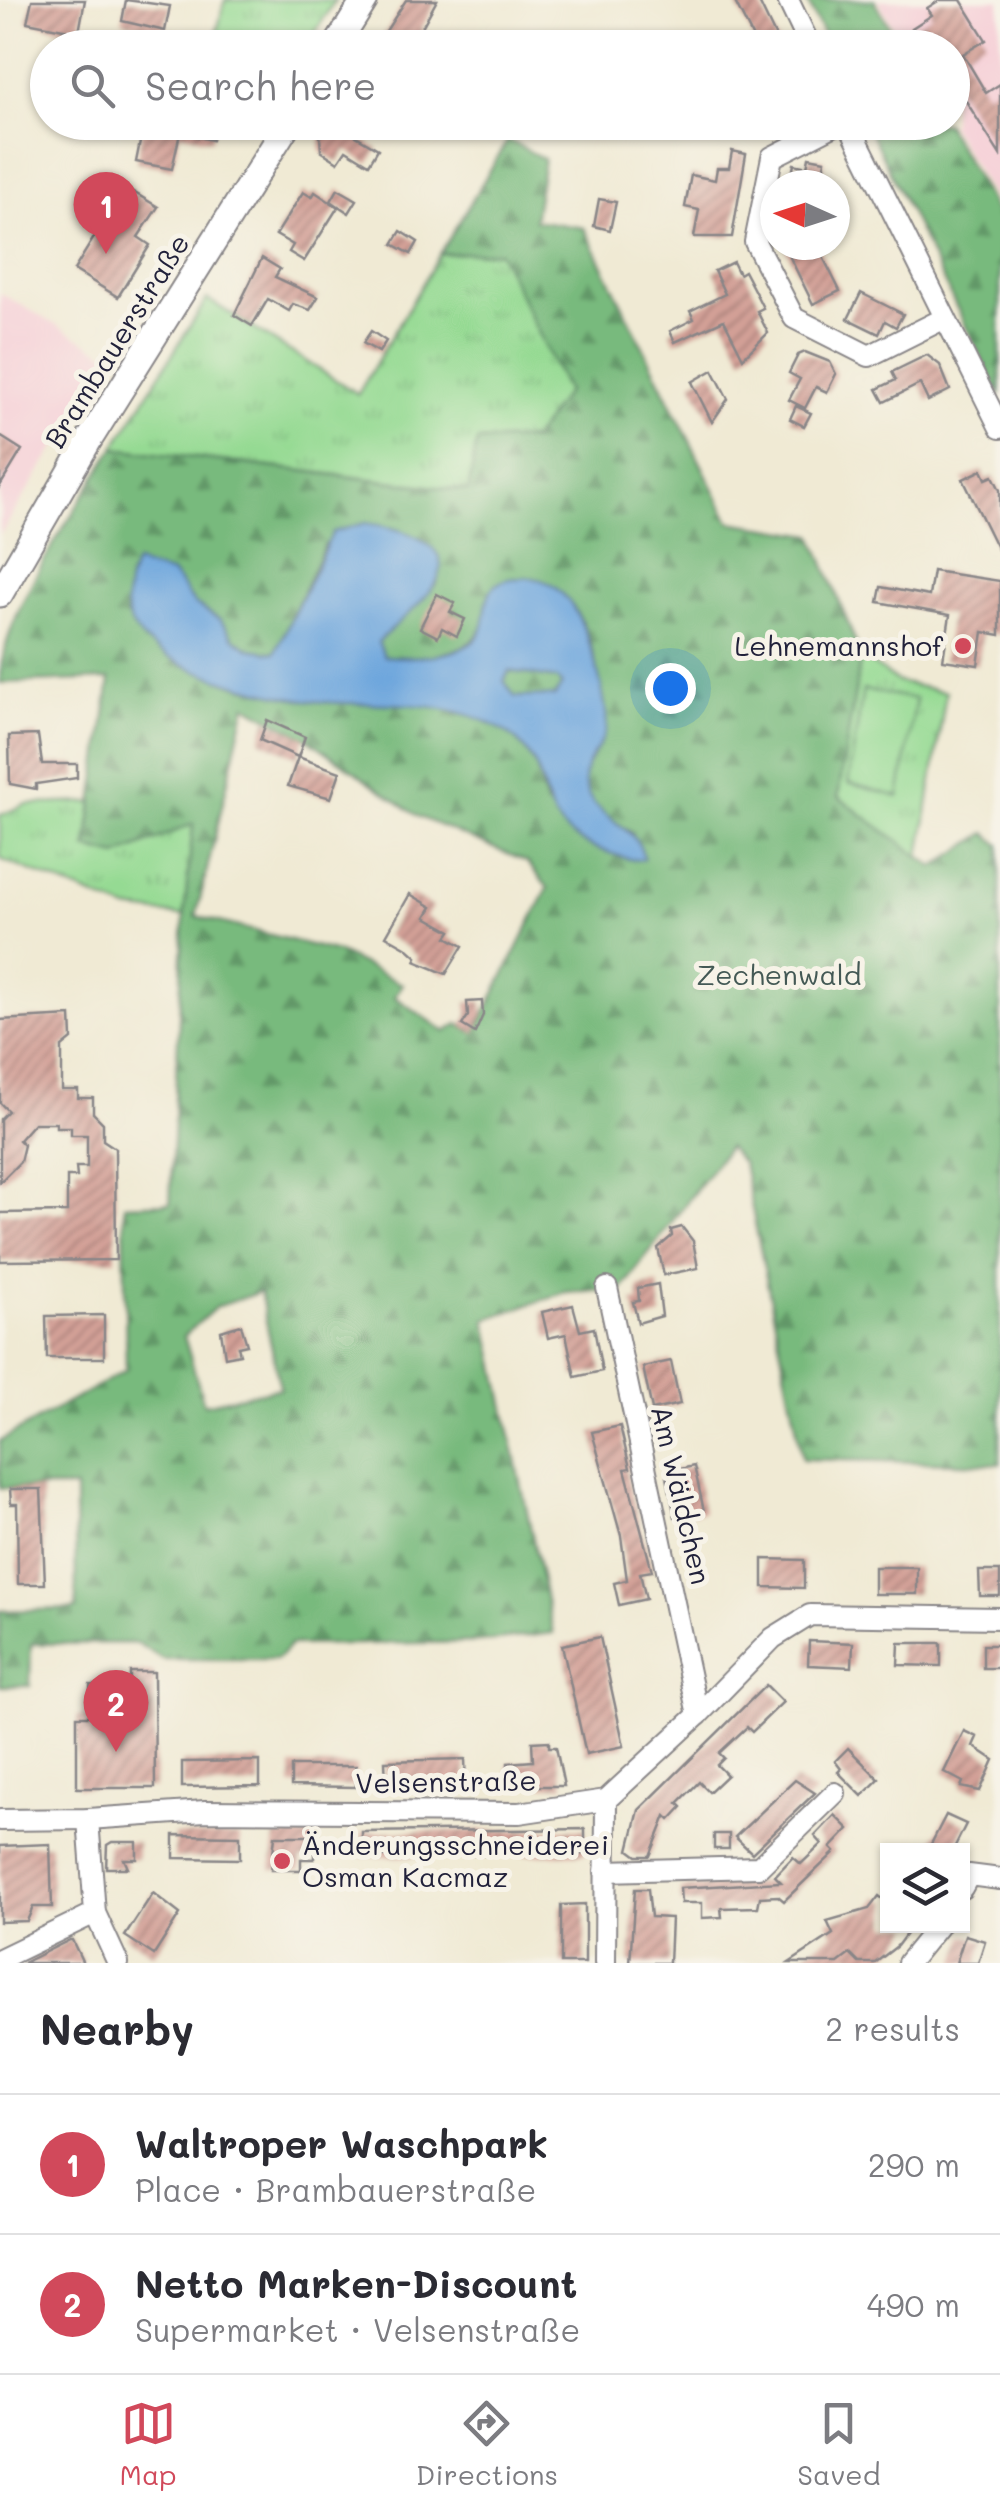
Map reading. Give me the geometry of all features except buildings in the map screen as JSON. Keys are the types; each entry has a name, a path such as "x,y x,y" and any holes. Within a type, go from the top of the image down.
{"main road":[{"path":"347,30 365,0"},
{"name":"Brambauerstraße","path":"0,594 89,440 279,140"}],"street":[{"path":"788,0 802,30"},
{"path":"807,140 772,157 755,242 794,318 869,356 945,318"},
{"path":"854,140 1000,428"},
{"name":"Am Wäldchen","path":"607,1288 698,1715"},
{"path":"605,1963 606,1800 698,1715 773,1638 810,1615 1000,1618"},
{"path":"606,1871 759,1867 835,1793"},
{"name":"Velsenstraße","path":"0,1820 205,1811 519,1813 606,1800"},
{"path":"88,1819 95,1913 118,1963"},
{"path":"970,1876 1000,1878"},
{"path":"0,1960 95,1913"},
{"path":"908,1963 932,1933"}],"shaded area":[{"path":"878,0 1000,0 1000,210 959,140 970,140 970,30 895,30"},
{"path":"0,293 112,357 0,535"}],"green space":[{"path":"225,0 335,0 317,30 217,30"},
{"path":"806,0 874,0 892,30 821,30"},
{"name":"Zechenwald","path":"508,140 544,159 534,220 584,228 730,522 813,535 861,656 838,797 934,867 986,833 1000,845 1000,1464 803,1459 743,1164 728,1147 621,1290 566,1292 486,1319 553,1633 480,1642 290,1645 277,1659 162,1659 137,1643 31,1644 30,1686 0,1686 0,1611 76,1609 75,1488 0,1488 0,1441 126,1370 124,1205 170,1203 184,916 193,824 117,856 87,848 110,679 0,683 3,656 26,594 43,562 114,448 468,491 477,441 533,439 567,391 499,252 440,254","holes":["325,544 437,583 378,642 384,656 426,656 456,650 478,635 485,623 490,591 526,577 566,599 584,627 600,685 601,738 585,773 585,787 598,808 634,834 546,805 533,761 510,735 481,718 408,702 292,696 239,686 187,663 127,617 129,578 135,563 173,574 195,604 220,620 234,638 250,649 275,653","246,705 308,739 419,817 527,862 548,888 475,1033 458,1024 446,1032 395,997 402,984 337,952 196,916","260,1292 280,1388 204,1404 184,1336 216,1307"]},
{"path":"874,140 955,140 1000,219 1000,396"},
{"path":"499,251 567,392 533,439 469,491 114,448 207,299 358,394 440,254"},
{"path":"861,656 898,682 946,692 920,857 837,797"},
{"path":"509,671 557,679 562,684 555,696 515,697 504,681"},
{"path":"863,690 916,699 899,797 848,783"},
{"path":"93,802 87,848 194,822 184,916 125,909 0,859 0,815 27,804"}],"water":[{"path":"365,523 392,528 421,539 439,558 441,570 430,592 378,642 384,656 418,657 464,648 482,629 490,593 507,580 540,580 555,587 578,615 586,633 606,714 606,730 585,770 585,785 596,806 633,837 644,859 607,852 565,830 554,816 530,756 510,735 485,721 432,707 313,701 267,693 185,665 142,638 130,621 127,592 135,563 173,574 195,604 220,620 234,638 250,649 275,653 333,532","holes":["509,671 557,679 562,684 555,696 515,697 504,681"]}],"place":[{"name":"Waltroper Waschpark","path":"106,254"},
{"name":"Lehnemannshof","path":"963,646"},
{"name":"Netto Marken-Discount","path":"116,1752"},
{"name":"Änderungsschneiderei Osman Kacmaz","path":"282,1861"}]}
